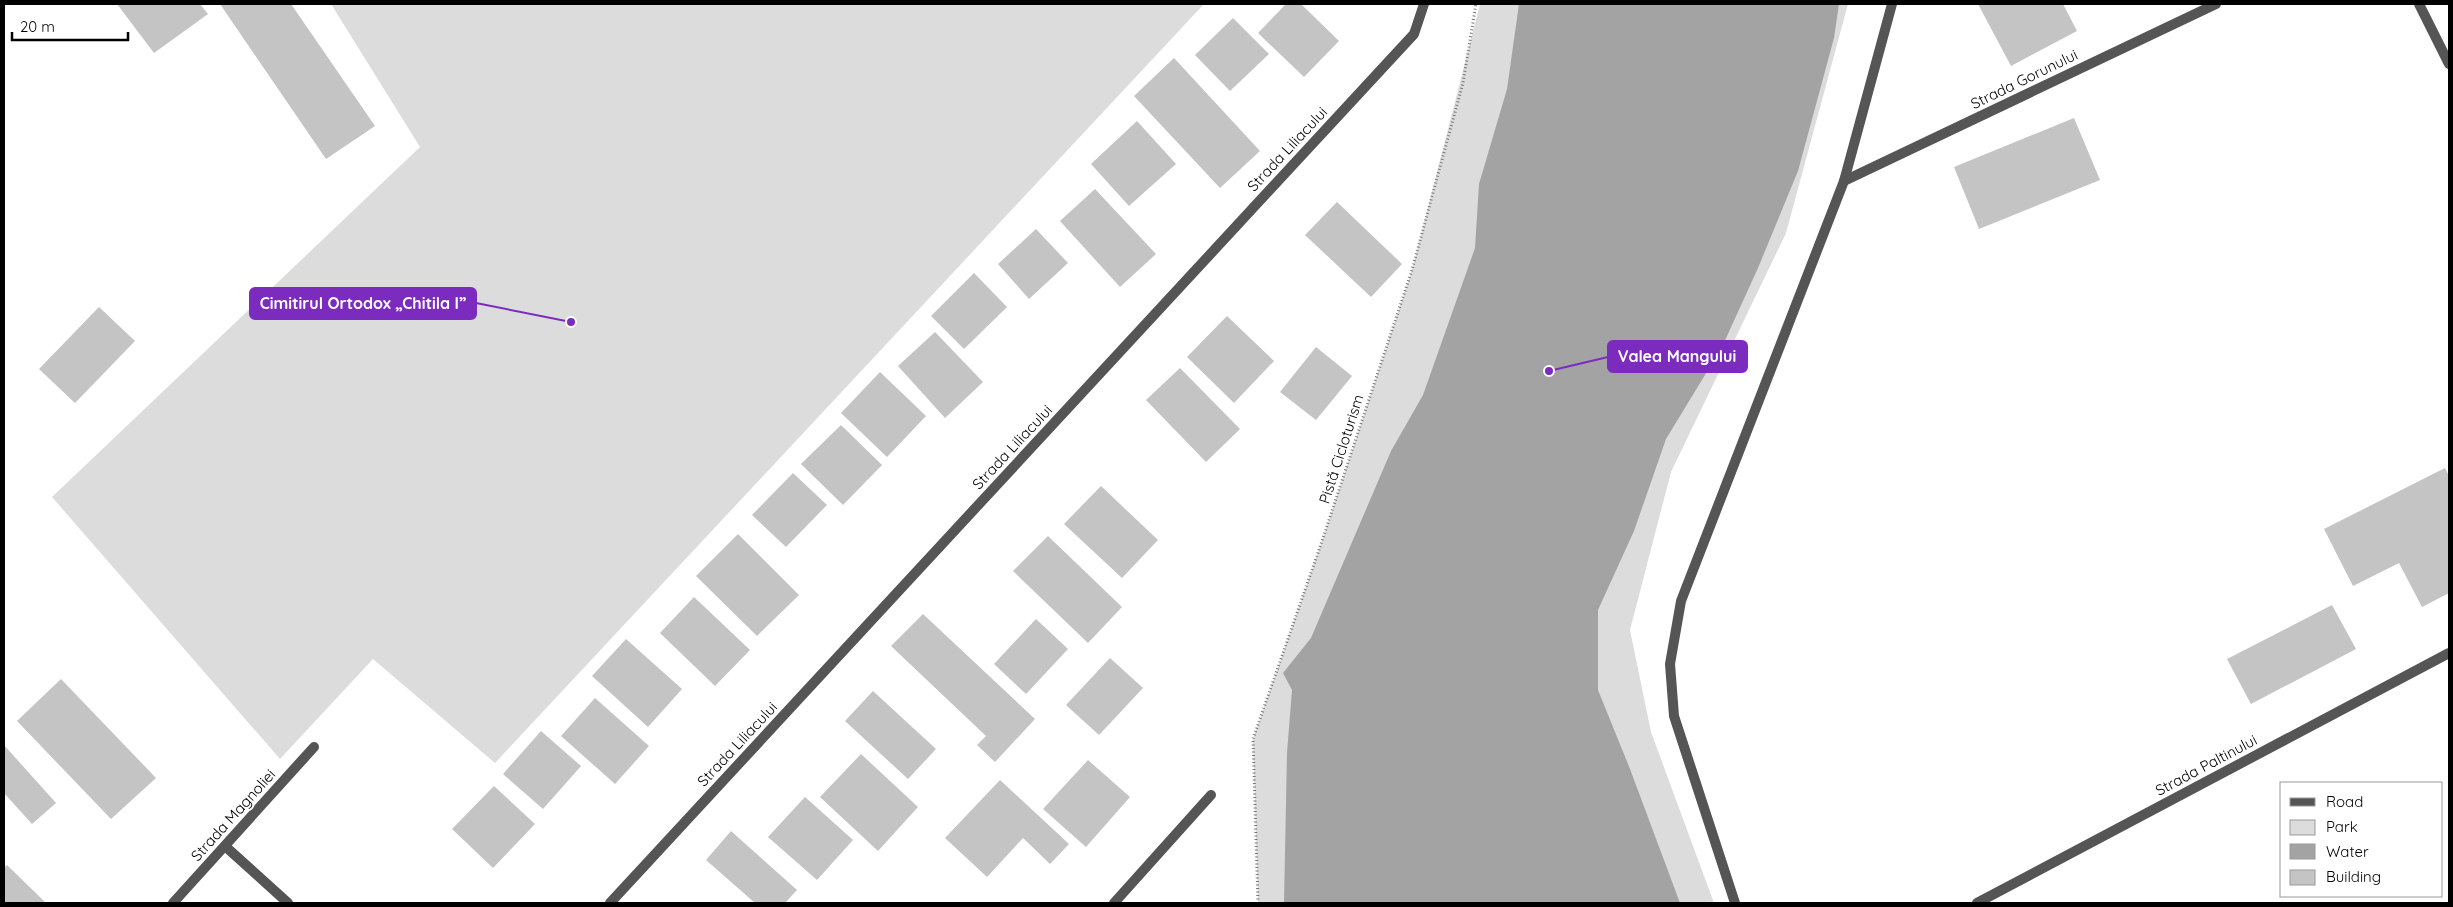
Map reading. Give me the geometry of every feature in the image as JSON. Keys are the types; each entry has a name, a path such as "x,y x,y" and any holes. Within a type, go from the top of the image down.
{"street":[{"name":"Strada Liliacului","path":"610,903 1414,34 1424,4"},
{"path":"1735,903 1674,716 1670,664 1681,601 1844,181 1892,4"},
{"name":"Strada Gorunului","path":"1844,181 2216,4"},
{"path":"2419,4 2449,64"},
{"name":"Strada Paltinului","path":"1977,903 2449,653"},
{"name":"Strada Magnoliei","path":"173,903 226,847 314,747"},
{"path":"1114,903 1211,796"},
{"path":"226,847 288,903"}],"path":[{"name":"Pistă Cicloturism","path":"1258,903 1252,739 1320,547 1412,270 1464,82 1476,4"}],"green space":[{"path":"331,4 1204,4 495,763 373,659 280,759 52,497 420,147"},
{"path":"1480,4 1848,4 1786,233 1671,472 1630,630 1651,732 1714,903 1258,903 1253,739 1320,547 1412,270"}],"water":[{"path":"1519,4 1839,4 1834,38 1798,171 1758,268 1722,347 1666,439 1634,531 1598,610 1598,690 1680,903 1284,903 1287,753 1292,690 1283,673 1311,638 1391,451 1423,395 1475,248 1479,184 1507,89"}],"building":[{"path":"117,4 200,4 208,14 154,53"},
{"path":"220,4 291,4 375,126 326,159"},
{"path":"1286,4 1301,4 1339,41 1304,77 1258,33"},
{"path":"1978,4 2063,4 2077,31 2011,66"},
{"path":"1233,18 1269,54 1230,91 1195,55"},
{"path":"1174,58 1260,151 1220,188 1134,96"},
{"path":"2074,118 2100,180 1979,229 1954,167"},
{"path":"1137,121 1176,164 1129,206 1091,164"},
{"path":"1095,189 1156,254 1120,287 1060,221"},
{"path":"1337,202 1402,264 1371,297 1305,235"},
{"path":"1036,229 1068,263 1029,299 998,264"},
{"path":"974,273 1007,307 964,349 931,316"},
{"path":"99,307 135,341 75,403 39,369"},
{"path":"1227,316 1274,361 1234,403 1187,357"},
{"path":"935,332 983,382 945,418 898,366"},
{"path":"1316,347 1352,376 1316,420 1280,392"},
{"path":"1180,368 1240,429 1206,462 1146,400"},
{"path":"880,372 926,416 887,457 841,413"},
{"path":"841,425 882,465 843,505 801,464"},
{"path":"2445,468 2449,476 2449,593 2422,607 2399,563 2353,586 2324,529"},
{"path":"793,473 827,505 786,547 752,515"},
{"path":"1101,486 1158,540 1122,578 1064,524"},
{"path":"738,534 799,595 757,636 696,576"},
{"path":"1048,536 1122,607 1088,643 1013,571"},
{"path":"694,597 750,650 715,686 660,633"},
{"path":"2332,605 2356,649 2251,704 2227,659"},
{"path":"923,614 1035,719 995,762 977,745 986,736 891,646"},
{"path":"1036,619 1068,649 1026,694 994,664"},
{"path":"626,639 682,689 648,727 592,676"},
{"path":"1110,658 1143,688 1099,735 1066,705"},
{"path":"61,679 156,778 111,819 17,721"},
{"path":"873,691 936,749 908,779 845,721"},
{"path":"595,698 649,746 615,784 561,736"},
{"path":"541,731 581,766 543,809 503,774"},
{"path":"4,745 56,803 32,824 4,793"},
{"path":"861,754 918,807 878,851 820,797"},
{"path":"1088,760 1130,797 1086,847 1043,809"},
{"path":"1000,780 1069,844 1050,864 1023,838 987,877 945,838"},
{"path":"494,786 535,824 493,868 452,829"},
{"path":"805,797 853,840 817,880 768,837"},
{"path":"731,831 797,890 785,903 755,903 706,860"},
{"path":"7,865 46,903 4,903 4,868"}],"place":[{"name":"Cimitirul Ortodox „Chitila I”","path":"571,322"},
{"name":"Valea Mangului","path":"1549,371"}]}
